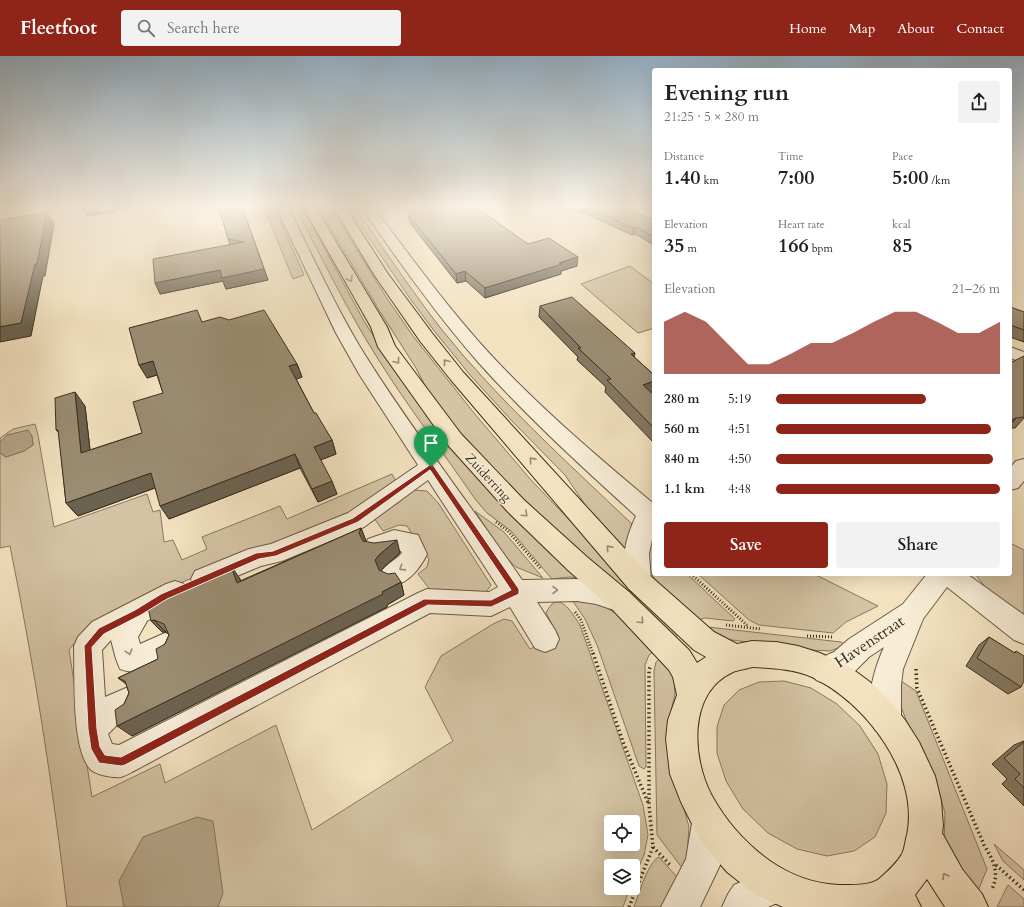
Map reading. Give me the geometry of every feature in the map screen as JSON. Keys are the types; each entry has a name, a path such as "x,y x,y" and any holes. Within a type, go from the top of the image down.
{"main road":[{"name":"Zuiderring","path":"333,247 379,327 387,347 454,440 521,511 578,564 620,600 679,660 687,673 691,694"},
{"path":"363,247 382,276 457,376 638,581 704,641 736,658"},
{"path":"752,654 775,654 800,659 826,670 863,695 886,719 904,745 918,774 926,808 925,838 917,863 904,881 895,901 868,902 848,905 818,902 775,885 746,865 730,850 709,823 697,802 688,780 682,750 683,722 691,694 700,681 713,669 736,658 752,654"},
{"path":"925,838 953,888 979,900"}],"street":[{"path":"301,247 334,317 368,374 516,591 545,638"},
{"path":"396,247 461,333 496,372 540,416 652,516 638,541 636,555 638,581"},
{"path":"1012,353 1024,358"},
{"path":"431,467 356,520 273,554 258,556 164,597 138,613 102,631 88,646 92,729 96,749 103,759 121,761 427,601 491,604 516,591 577,590 596,593 620,600"},
{"path":"1012,480 1024,467"},
{"path":"377,546 394,540 409,542 416,554 407,565 392,574"},
{"name":"Havenstraat","path":"886,719 886,685 889,669 912,612 940,576"},
{"path":"951,576 1024,631"},
{"name":"Havenstraat","path":"826,670 844,662 859,648 912,612"},
{"path":"138,613 124,635 130,659 138,659 165,646"},
{"path":"92,729 108,712 126,703"},
{"path":"680,907 703,863 709,823"},
{"path":"740,907 748,898 775,885"}],"path":[{"path":"693,576 748,627"},
{"path":"629,907 653,847 649,805 650,670 653,657"},
{"path":"917,688 984,845 996,865 1024,890"},
{"path":"653,847 674,869"},
{"path":"979,900 996,882 996,865"}],"shaded area":[{"path":"280,247 292,247 304,275 293,279"},
{"path":"316,247 324,247 364,321 389,360 582,578 569,577 552,579 511,531 487,513 475,499 401,395 345,303"},
{"path":"342,247 355,247 386,297 413,336 474,413 531,480 679,634 671,640 475,456 432,399 416,368"},
{"path":"375,247 382,247 442,330 487,382 558,454 632,524 625,554 596,521 565,475 512,421 470,375 411,300"},
{"path":"630,266 652,282 652,329 638,333 581,284"},
{"path":"35,424 54,527 147,494 153,512 160,510 164,542 173,540 182,560 207,549 202,537 280,506 287,519 392,474 397,483 365,509 270,545 159,592 87,628 69,650 92,797 160,764 165,783 276,725 312,830 453,741 425,687 441,656 493,624 504,619 512,621 530,649 558,635 546,613 555,602 560,602 569,609 580,625 643,805 648,835 644,855 640,864 640,859 604,859 604,895 627,895 623,907 67,907 56,816 19,591 10,546 0,548 0,453 6,457 24,451 33,445 32,436 7,435 0,442 0,438 13,429"},
{"path":"28,430 32,436 33,445 24,451 6,457 0,453 0,442 7,435"},
{"path":"413,490 427,491 439,504 491,585 484,595 435,596 418,574 427,567 429,559 407,526 399,525 383,531 374,518 398,503"},
{"path":"475,511 504,532 543,578 516,567 505,557"},
{"path":"649,539 652,541 652,574 649,566 647,553"},
{"path":"1012,544 1024,550 1024,619 991,595 977,576 1012,576"},
{"path":"653,576 689,576 735,619 733,621 705,618 698,620 668,595"},
{"path":"700,576 818,576 878,606 846,622 833,633 759,625 749,620"},
{"path":"583,599 605,607 622,617 657,649 649,655 645,665 646,767 644,769 639,766 597,645 585,619 572,600"},
{"path":"708,627 841,642 846,645 830,651 724,639 701,629"},
{"path":"662,656 668,664 674,679 675,694 669,719 681,798 689,827 687,855 683,869 657,835 654,671 656,662"},
{"path":"784,681 811,688 837,704 860,726 878,754 887,784 886,813 875,837 854,851 827,856 797,849 768,833 743,809 726,781 717,753 717,727 724,705 739,690 759,682"},
{"path":"901,681 916,691 987,869 975,898 944,843 945,813 934,776 906,720 899,701"},
{"path":"197,817 213,821 223,893 218,907 124,907 119,881 143,837"},
{"path":"994,844 1024,870 1024,880 1003,861"},
{"path":"659,857 677,877 661,907 634,907 638,895 640,895 640,891 647,872 655,860"},
{"path":"1008,885 1024,899 1024,907 997,907"}],"building":[{"path":"0,247 40,247 21,323 0,327"},
{"path":"219,247 256,247 264,269 222,278 220,270 155,283 153,259"},
{"path":"434,247 562,247 578,257 559,263 562,264 485,288 465,271 456,274"},
{"path":"572,297 635,353 631,354 652,373 652,382 643,385 652,393 652,426 607,380 611,379 578,348 581,348 540,306"},
{"path":"1012,308 1024,312 1024,330 1012,326"},
{"path":"197,310 202,322 220,317 229,320 264,310 297,364 289,366 314,413 316,413 332,440 314,447 332,481 312,489 295,454 160,506 151,473 66,503 58,430 56,430 55,398 75,392 81,453 142,433 133,402 163,393 153,361 139,365 129,328"},
{"path":"1024,356 1024,417 1012,420 1012,362"},
{"path":"361,528 359,533 363,541 374,543 397,540 375,560 379,570 388,574 395,573 401,582 382,592 383,594 117,726 115,710 124,704 129,693 125,681 118,678 158,659 156,649 165,644 169,635 164,624 154,620 151,621 147,603 191,584 190,582 231,566 237,583"},
{"path":"989,637 1015,653 1016,651 1024,656 1024,681 1021,687 977,658"},
{"path":"1024,742 1024,788 1015,779 1020,774 1004,758"}],"route":[{"path":"431,467 516,591 491,604 427,601 121,761 103,759 96,749 92,729 88,646 102,631 138,613 164,597 258,556 273,554 356,520 431,467"}]}
